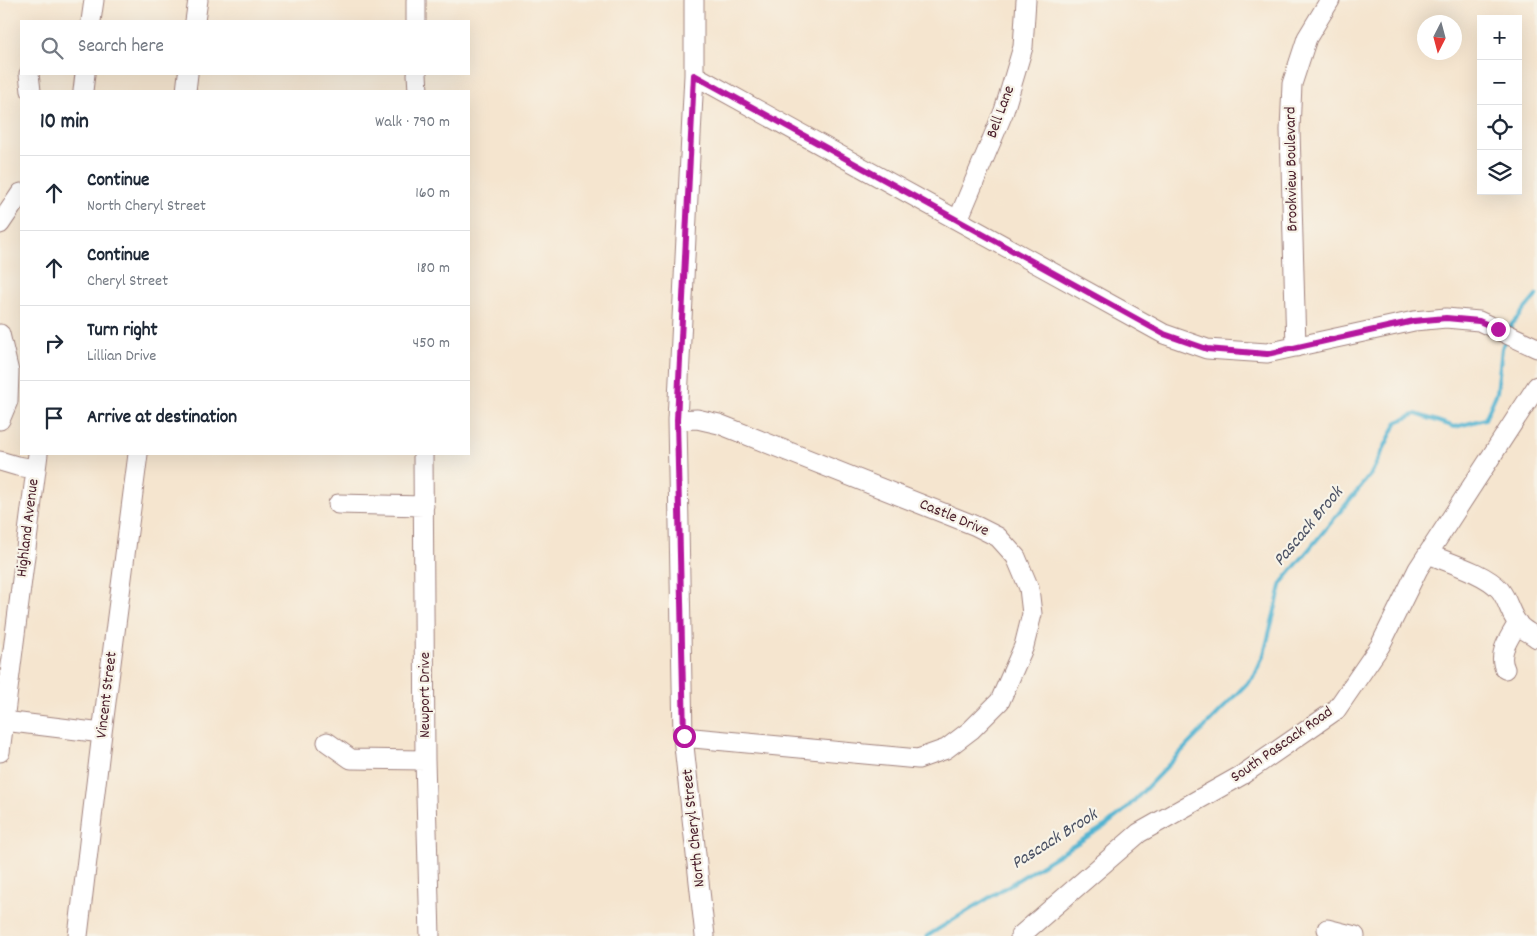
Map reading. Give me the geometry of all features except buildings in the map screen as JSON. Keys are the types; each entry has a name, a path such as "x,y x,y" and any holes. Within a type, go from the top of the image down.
{"street":[{"path":"92,20 94,0"},
{"path":"195,20 198,0"},
{"path":"416,0 416,20"},
{"name":"North Cheryl Street","path":"694,0 694,75 677,420 684,736 705,936"},
{"name":"Bell Lane","path":"958,220 1004,111 1023,47 1026,0"},
{"name":"Brookview Boulevard","path":"1296,347 1290,130 1292,84 1307,38 1330,0"},
{"path":"29,75 31,90"},
{"path":"83,90 85,75"},
{"path":"186,90 188,75"},
{"path":"417,75 418,90"},
{"path":"694,75 1164,334 1207,349 1267,354 1414,321 1446,318 1479,321 1537,348"},
{"path":"0,224 20,194"},
{"path":"0,334 9,372 8,401 0,420"},
{"name":"South Pascack Road","path":"1020,936 1139,833 1242,774 1336,710 1380,646 1418,569 1537,386"},
{"name":"Castle Drive","path":"677,420 696,420 719,424 976,526 998,537 1016,557 1029,588 1032,614 1024,646 1000,701 971,730 946,749 918,758 684,736"},
{"name":"Vincent Street","path":"78,936 138,455"},
{"name":"Newport Drive","path":"423,455 425,760 430,936"},
{"path":"0,461 17,466 37,461"},
{"name":"Highland Avenue","path":"0,752 37,461"},
{"path":"338,504 424,506"},
{"path":"1428,554 1489,580 1506,597 1521,627 1537,638"},
{"path":"1505,669 1502,664 1502,654 1518,623"},
{"path":"4,721 102,733"},
{"path":"327,742 351,759 425,760"},
{"path":"1327,929 1355,936"}],"waterway":[{"name":"Pascack Brook","path":"1510,329 1512,324 1537,295"},
{"name":"Pascack Brook","path":"927,936 1105,826 1125,810 1254,676 1264,654 1282,582 1371,474 1397,422 1416,414 1455,427 1485,419 1497,392 1502,348 1505,340"}],"route":[{"path":"684,736 677,420 694,75 1164,334 1207,349 1267,354 1414,321 1446,318 1479,321 1498,329"}]}
